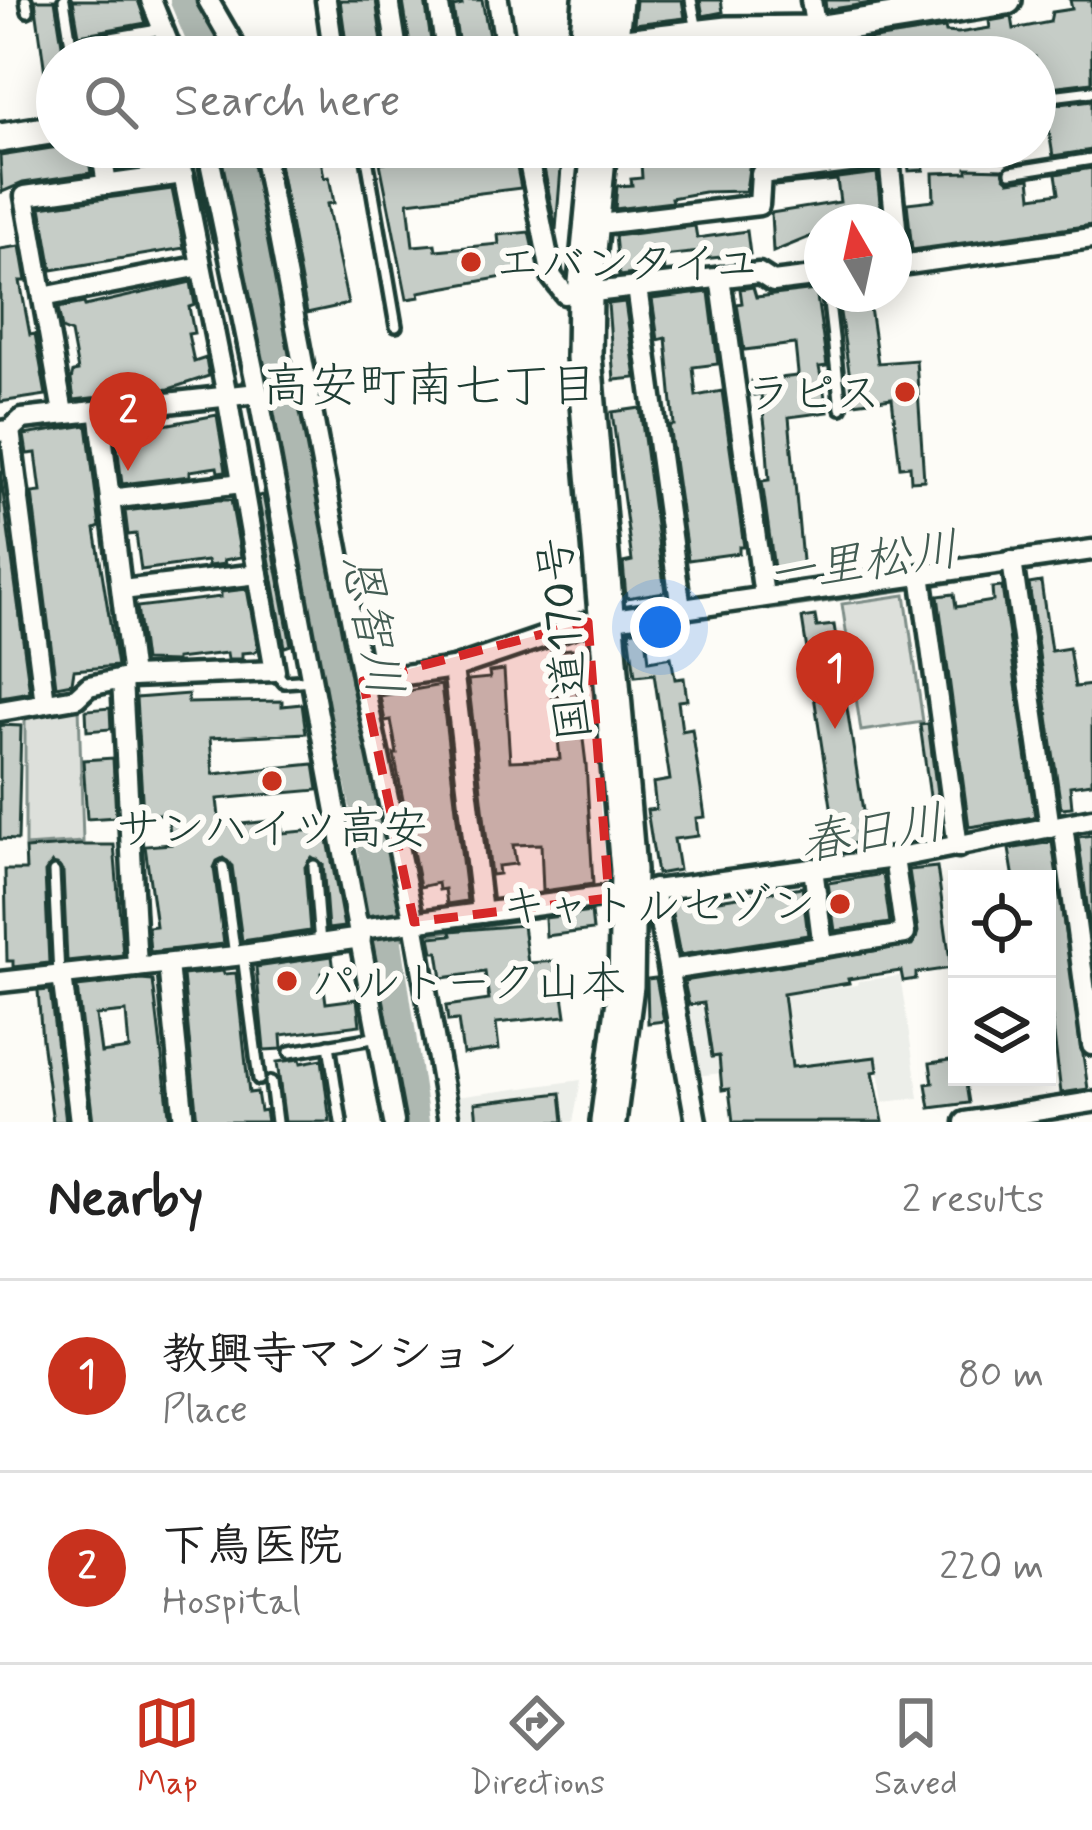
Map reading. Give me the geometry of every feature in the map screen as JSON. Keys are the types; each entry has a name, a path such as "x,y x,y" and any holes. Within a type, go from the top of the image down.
{"highway":[{"path":"591,0 596,36"},
{"path":"603,36 615,0"},
{"name":"国道170号","path":"578,168 575,294 586,380 597,621 622,768 631,894 626,986 608,1122"},
{"name":"国道170号","path":"575,294 591,225 597,168"},
{"name":"国道170号","path":"588,1122 609,985 631,894"}],"main road":[{"path":"686,36 816,30 1007,0"},
{"path":"0,138 36,132"}],"street":[{"path":"151,0 165,36"},
{"path":"208,0 229,36"},
{"path":"326,0 331,36"},
{"path":"389,0 395,36"},
{"path":"438,0 444,36"},
{"path":"498,0 504,36"},
{"path":"811,0 816,30"},
{"path":"104,168 107,185"},
{"path":"211,168 394,1122"},
{"path":"266,168 448,1122"},
{"path":"530,168 552,277 575,294 759,273 773,282 804,278"},
{"path":"591,225 759,206 761,174 809,168"},
{"path":"890,168 892,204"},
{"path":"0,710 76,698 88,686 127,678 274,671 183,175 25,196 62,413"},
{"path":"912,263 1092,238"},
{"path":"43,297 201,266"},
{"path":"721,277 764,596"},
{"path":"637,287 680,608"},
{"path":"45,704 10,512 5,431 22,419 258,393"},
{"path":"99,410 122,590 136,967"},
{"path":"110,499 242,483"},
{"path":"364,687 454,675 597,621 764,596 1013,570 1092,550"},
{"path":"1013,570 1060,830 1092,1045"},
{"path":"122,590 258,574"},
{"path":"922,582 958,847"},
{"path":"454,675 482,914"},
{"path":"0,982 320,944 482,914 893,858 1060,830 1092,819"},
{"path":"669,970 905,934 893,858"},
{"path":"812,868 823,947"},
{"path":"631,894 669,970 696,1122"},
{"path":"168,964 184,1122"},
{"path":"60,975 80,1122"},
{"path":"975,1121 1092,1102"}],"lane":[{"path":"64,0 70,36"},
{"path":"691,0 698,34"},
{"path":"135,36 161,25"},
{"path":"1056,95 1092,91"},
{"path":"1056,165 1092,160"},
{"path":"369,168 396,326"},
{"path":"1011,172 1038,168"},
{"path":"829,312 841,408"},
{"path":"274,671 284,682 312,680"},
{"path":"314,866 320,944"},
{"path":"223,867 259,1079"},
{"path":"54,872 60,975"},
{"path":"290,1052 379,1036"},
{"path":"329,1045 341,1122"},
{"path":"271,1082 276,1122"}],"highlighted area":[{"path":"588,622 609,898 414,922 363,681"}],"shaded area":[{"path":"905,595 923,722 861,731 842,604"},
{"path":"79,705 83,842 25,846 25,713"},
{"path":"900,976 919,1098 883,1102 876,1056 695,1076 684,1008"},
{"path":"581,1080 573,1122 460,1122 456,1097"}],"building":[{"path":"35,0 55,0 61,36 40,36"},
{"path":"73,0 138,0 146,23 79,35"},
{"path":"340,0 376,0 381,36 345,36"},
{"path":"425,0 430,36 409,36 403,2"},
{"path":"461,0 482,0 489,36 458,36 453,7 462,5"},
{"path":"636,0 682,0 685,18 634,24"},
{"path":"700,0 721,0 723,12 703,16"},
{"path":"825,0 891,0 826,10"},
{"path":"1070,0 1091,0 1092,82 1056,86 1056,36 894,36 945,28 958,33 990,28 989,21 1012,17 1014,29 1050,22 1052,12 1072,9"},
{"path":"1092,100 1092,150 1056,156 1056,105"},
{"path":"36,150 36,168 90,168 91,173 23,183 2,192 0,156"},
{"path":"194,168 198,168 213,243"},
{"path":"280,168 322,168 334,203 327,204 348,304 307,313"},
{"path":"381,168 517,168 521,188 408,202 413,246 435,244 436,250 499,244 498,235 529,232 534,254 524,263 526,273 419,292 420,297 407,299"},
{"path":"544,168 561,168 556,230"},
{"path":"641,168 749,168 746,191 704,192 671,198 672,202 615,209 617,186 632,185 631,179 642,178"},
{"path":"967,168 1003,169 1009,181 1030,178 1032,197 1059,193 1056,174 1092,168 1092,225 912,250 912,204 907,203 934,200 933,173 967,172"},
{"path":"877,173 880,204 827,204 840,202 837,180 774,186"},
{"path":"172,189 184,248 52,270 41,207"},
{"path":"804,208 804,239 773,252 771,213"},
{"path":"695,226 697,238 747,231 750,254 702,259 701,252 662,256 664,270 619,276 615,236"},
{"path":"20,246 26,281 20,281 46,395 0,402 0,249"},
{"path":"191,282 194,333 188,334 194,362 206,358 209,376 169,389 74,400 71,380 78,371 71,333 62,329 58,308"},
{"path":"753,287 756,297 804,291 804,312 819,312 827,366 819,367 828,412 789,417 803,572 775,576 762,481 769,480 766,435 761,394 754,395 752,381 797,376 795,344 744,350 737,304 742,303 740,289"},
{"path":"709,292 718,364 693,367 696,396 722,391 744,547 739,547 739,553 688,560 669,425 674,425 666,338 658,340 652,299"},
{"path":"625,302 636,378 614,380 608,304"},
{"path":"840,312 871,312 878,363 916,360 924,480 911,481 910,466 900,467 892,398 854,403"},
{"path":"640,408 665,592 626,598 623,563 632,561 612,412"},
{"path":"217,415 226,471 218,472 217,467 190,471 190,476 122,484 114,422 157,418 159,426"},
{"path":"87,425 100,527 95,529 117,666 74,670 72,683 56,686 32,493 41,492 36,453 27,454 24,435"},
{"path":"0,470 30,692 0,697"},
{"path":"263,495 291,645 285,647 258,496"},
{"path":"231,500 241,557 224,560 225,564 208,566 207,561 141,570 136,534 128,535 125,511"},
{"path":"1041,582 1051,651 1069,648 1075,687 1092,685 1092,783 1070,786 1072,807 1061,808 1029,584"},
{"path":"1002,587 1035,817 969,827 938,596 954,594 956,607 993,601 992,588"},
{"path":"247,589 258,649 254,652 242,653 242,659 228,659 227,653 176,662 144,661 137,607 221,597 221,592"},
{"path":"815,616 817,627 834,625 866,830 856,832 858,843 837,845 802,618"},
{"path":"645,628 649,661 671,657 675,679 684,678 687,700 678,701 682,731 692,729 705,817 696,818 698,836 674,839 679,870 657,874 647,810 656,809 653,783 670,780 654,674 635,676 629,631"},
{"path":"572,649 586,764 593,884 543,891 541,844 513,845 516,864 498,866 499,874 491,875 468,680 490,678 489,672 504,670 510,761 560,759 558,739 564,739 559,696 552,697 551,651"},
{"path":"441,685 467,901 447,904 445,889 439,890 438,883 420,887 391,720 385,721 380,696"},
{"path":"188,694 188,703 302,704 306,733 210,738 213,774 314,764 318,790 217,799 220,826 281,820 283,833 326,829 344,927 328,929 323,864 312,857 305,867 310,931 242,941 232,866 223,858 214,868 224,944 150,952 148,927 156,926 145,846 171,844 168,814 143,814 136,698"},
{"path":"110,708 111,729 87,731 86,710"},
{"path":"928,724 942,831 935,832 920,725"},
{"path":"0,725 21,726 18,840 0,839"},
{"path":"113,758 116,817 87,819 83,760"},
{"path":"1092,835 1092,942 1078,837"},
{"path":"1052,842 1088,1089 1061,1093 1056,1052 1056,870 1012,870 1009,849"},
{"path":"114,845 123,955 67,961 63,872 52,863 45,872 49,963 13,967 13,961 7,961 5,870 26,870 25,849"},
{"path":"937,867 948,968 916,973 916,979 903,981 901,971 783,994 792,1067 876,1057 878,1071 873,1072 883,1122 733,1122 729,1089 722,1090 719,1056 712,1057 704,1003 689,1005 684,981 912,945 918,932 909,870"},
{"path":"883,874 890,923 835,931 828,883"},
{"path":"802,887 808,935 680,955 670,903"},
{"path":"591,912 593,930 546,936 545,918"},
{"path":"523,925 528,963 558,961 566,1016 496,1023 499,1049 463,1054 458,1020 448,1021 446,1006 489,1000 485,972 442,978 430,937"},
{"path":"332,956 334,971 322,973 326,1003 357,999 360,1025 281,1035 282,1049 264,1050 256,967"},
{"path":"236,973 249,1093 257,1092 267,1122 197,1122 183,975"},
{"path":"656,978 664,1021 648,1023 647,979"},
{"path":"153,981 170,1122 93,1122 77,987","holes":["126,1012 129,1049 101,1053 96,1015"]},
{"path":"50,990 66,1122 53,1122 42,1040 38,991"},
{"path":"300,1059 301,1063 322,1059 330,1122 285,1122 277,1062"},
{"path":"948,1060 948,1086 966,1086 969,1103 930,1108 926,1084 933,1083 930,1063"},
{"path":"561,1093 564,1122 477,1122 475,1103"}],"waterway":[{"name":"恩智川","path":"185,0 200,36"},
{"name":"恩智川","path":"237,168 371,836 414,1122"},
{"name":"一里松川","path":"1021,572 1092,561"},
{"name":"一里松川","path":"926,586 1009,573"},
{"name":"一里松川","path":"754,606 769,609 914,588"},
{"name":"一里松川","path":"371,690 437,679"},
{"name":"一里松川","path":"342,694 360,692"},
{"name":"春日川","path":"1068,833 1092,828"},
{"name":"春日川","path":"927,861 1051,836"},
{"name":"春日川","path":"663,899 743,887"},
{"name":"春日川","path":"419,935 580,910"},
{"name":"春日川","path":"389,940 408,937"}],"place":[{"name":"エバンタイユ","path":"471,262"},
{"name":"ラピス","path":"905,392"},
{"name":"下鳥医院","path":"128,471"},
{"name":"教興寺マンション","path":"835,729"},
{"name":"サンハイツ高安","path":"272,781"},
{"name":"キャトルセゾン","path":"840,904"},
{"name":"パルトーク山本","path":"287,981"}],"district":[{"name":"高安町南七丁目","path":"430,384"}]}
